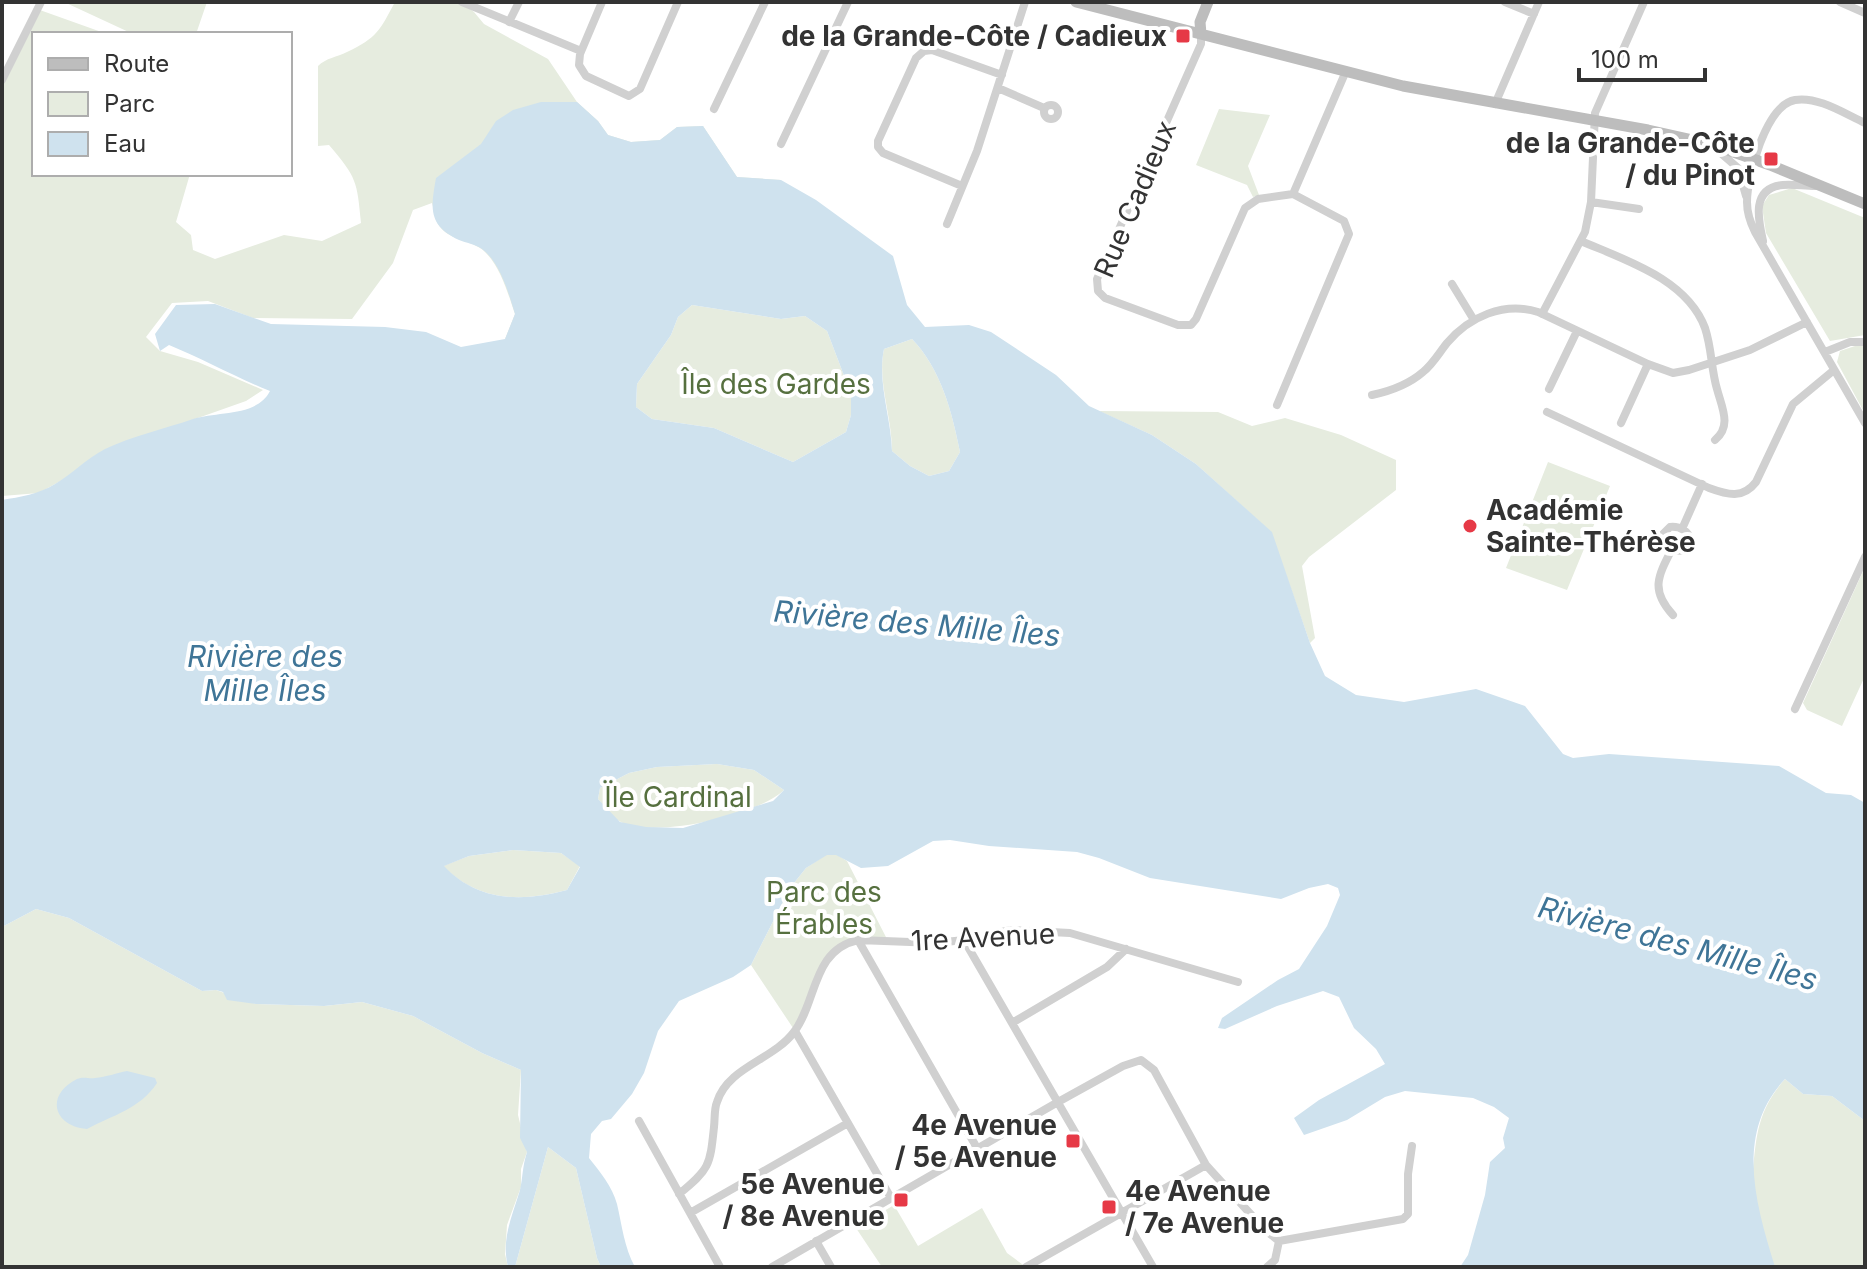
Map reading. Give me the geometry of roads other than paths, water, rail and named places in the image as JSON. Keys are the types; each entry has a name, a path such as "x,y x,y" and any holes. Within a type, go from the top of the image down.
{"main road":[{"path":"1076,2 1400,85 1711,144 1865,204"},
{"path":"1201,34 1200,22 1208,2"}],"street":[{"path":"2,80 41,2"},
{"path":"462,2 581,51"},
{"path":"509,22 519,2"},
{"path":"602,2 581,51 579,65 586,76 625,95 635,94 641,87 678,2"},
{"path":"714,109 765,2"},
{"path":"781,144 848,2"},
{"path":"947,224 977,151 1025,2"},
{"path":"1505,2 1534,14"},
{"path":"1495,104 1539,2"},
{"path":"1542,314 1581,241 1591,202 1595,113 1644,2"},
{"path":"1840,2 1865,13"},
{"name":"Rue Cadieux","path":"1201,34 1201,44 1097,279 1098,291 1105,298 1178,325 1191,325 1247,205 1258,199 1293,194"},
{"path":"962,186 885,154 879,149 878,141 916,58 924,51 932,50 1002,75"},
{"path":"1277,405 1349,234 1344,221 1293,194 1346,71"},
{"path":"998,88 1044,108"},
{"path":"1747,200 1756,159 1778,108 1789,101 1803,99 1865,123"},
{"path":"1711,144 1738,168 1751,223 1865,423"},
{"path":"1765,250 1757,213 1764,195 1782,185 1820,186"},
{"path":"1591,202 1639,209"},
{"path":"1581,241 1668,283 1686,298 1702,320 1712,350 1713,373 1725,423 1722,434 1715,440"},
{"path":"1452,284 1474,320"},
{"path":"1372,395 1393,390 1416,378 1456,334 1489,313 1531,310 1648,364 1677,373 1765,344 1807,322"},
{"path":"1549,389 1577,331"},
{"path":"1825,352 1850,342 1865,342"},
{"path":"1621,423 1648,364"},
{"path":"1547,412 1702,484 1734,495 1751,488 1761,474 1793,404 1834,370"},
{"path":"1682,529 1702,484"},
{"path":"1672,527 1682,529 1690,538 1690,545 1683,551 1672,549 1664,543 1663,532 1672,527"},
{"path":"1672,549 1658,586 1673,615"},
{"path":"1795,709 1865,557"},
{"name":"1re Avenue","path":"858,940 936,943 1011,930 1070,933 1238,982"},
{"path":"679,1194 699,1178 711,1162 717,1101 735,1076 779,1047 795,1031 815,982 833,952 846,943 858,940 977,1148"},
{"path":"964,940 1153,1267"},
{"path":"1012,1023 1107,967 1126,949"},
{"path":"795,1031 891,1198"},
{"path":"772,1267 1058,1102 1123,1066 1141,1060 1154,1070 1206,1165 1265,1230 1279,1241 1403,1219 1408,1214 1412,1146"},
{"path":"639,1121 720,1267"},
{"path":"690,1213 848,1123"},
{"path":"1026,1267 1206,1165"},
{"path":"816,1241 831,1267"},
{"path":"1267,1267 1275,1260 1279,1241"}],"water":[{"name":"Rivière des Mille Îles","path":"541,102 577,102 608,135 631,142 660,140 677,127 703,126 737,177 781,180 816,200 893,256 907,305 925,327 969,325 991,332 1056,375 1089,406 1152,435 1196,464 1272,532 1310,643 1325,676 1356,695 1404,702 1476,689 1525,706 1563,754 1573,758 1609,754 1779,766 1826,793 1851,795 1865,803 1865,1121 1832,1096 1803,1094 1785,1079 1769,1100 1759,1122 1754,1146 1754,1170 1761,1219 1775,1267 1460,1267 1468,1255 1485,1195 1490,1162 1505,1148 1503,1138 1509,1118 1473,1098 1405,1091 1385,1097 1347,1120 1304,1135 1294,1118 1319,1100 1385,1064 1376,1049 1354,1028 1339,997 1323,991 1277,1006 1225,1029 1218,1028 1222,1018 1299,969 1327,926 1340,895 1338,888 1328,884 1281,899 1150,878 1077,852 950,840 933,841 888,866 861,868 836,855 827,855 806,868 790,888 751,965 733,977 679,1001 658,1031 644,1073 632,1094 611,1119 602,1121 591,1134 589,1158 615,1197 635,1267 601,1267 576,1168 548,1147 515,1267 508,1267 507,1237 527,1152 520,1138 521,1070 413,1016 362,1002 324,1006 227,1000 223,992 202,991 69,918 36,909 2,927 2,500 49,487 98,453 126,440 193,419 236,412 264,399 270,391 169,345 160,351 155,334 176,305 215,304 271,324 385,327 426,332 461,347 505,339 515,314 499,270 482,249 459,240 441,228 434,214 433,198 436,178 481,144 496,121 513,110","holes":["692,305 781,319 805,316 827,331 851,394 851,415 846,432 793,462 714,428 652,419 636,407 637,384 671,335 678,317","912,339 938,377 960,452 949,471 929,476 892,451 883,387 884,349","717,764 754,770 784,790 773,801 683,828 646,827 620,822 598,799 600,788 629,773 657,767","513,850 561,853 580,867 567,890 534,896 501,896 471,887 444,866 469,856"]},
{"path":"127,1071 155,1078 157,1083 134,1105 87,1129 75,1127 60,1116 57,1101 67,1086 79,1078"}],"place":[{"name":"de la Grande-Côte / Cadieux","path":"1183,36"},
{"name":"de la Grande-Côte / du Pinot","path":"1771,159"},
{"name":"Académie Sainte-Thérèse","path":"1470,526"},
{"name":"4e Avenue / 5e Avenue","path":"1073,1141"},
{"name":"5e Avenue / 8e Avenue","path":"901,1200"},
{"name":"4e Avenue / 7e Avenue","path":"1109,1207"}],"park label":[{"name":"Île des Gardes","path":"776,384"},
{"name":"Ïle Cardinal","path":"678,797"},
{"name":"Parc des Érables","path":"824,908"}]}
